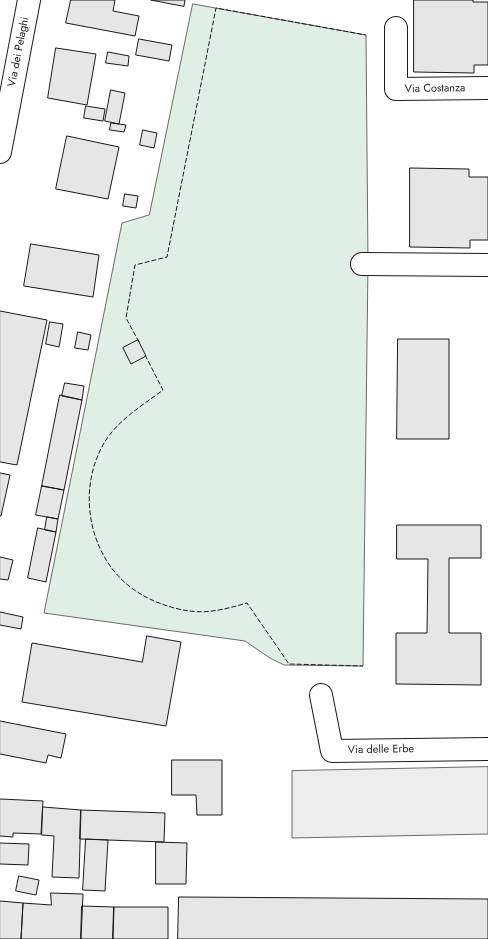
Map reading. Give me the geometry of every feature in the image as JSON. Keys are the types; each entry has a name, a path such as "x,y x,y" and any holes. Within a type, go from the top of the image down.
{"street":[{"name":"Via dei Pelaghi","path":"0,152 29,0"},
{"name":"Via Costanza","path":"396,28 396,89 488,88"},
{"path":"362,264 488,265"},
{"name":"Via delle Erbe","path":"321,695 332,751 488,749"}],"green space":[{"path":"193,4 366,35 368,263 363,666 284,665 270,658 245,641 44,613 122,223 149,215"}],"shaded area":[{"path":"488,767 488,834 292,838 292,771"}],"building":[{"path":"71,0 115,0 113,11 139,16 135,36 66,23"},
{"path":"151,0 185,0 184,6"},
{"path":"414,0 473,0 473,2 488,2 488,65 474,65 474,73 414,72"},
{"path":"139,39 172,45 169,61 136,55"},
{"path":"56,48 96,54 87,105 48,98"},
{"path":"108,52 129,56 128,66 106,63"},
{"path":"111,90 125,93 119,124 105,121"},
{"path":"86,106 105,109 103,121 84,118"},
{"path":"111,123 126,125 124,132 110,130"},
{"path":"143,130 157,133 154,148 140,145"},
{"path":"67,136 119,147 108,199 56,189"},
{"path":"410,168 469,169 469,177 488,177 488,240 470,240 470,248 410,247"},
{"path":"125,194 138,196 136,208 123,206"},
{"path":"31,244 99,255 93,297 24,286"},
{"path":"0,311 47,320 17,465 0,462"},
{"path":"50,322 63,324 59,347 46,344"},
{"path":"78,332 91,335 88,350 75,348"},
{"path":"398,339 449,339 449,439 397,439"},
{"path":"138,340 146,356 131,364 123,348"},
{"path":"65,383 84,386 82,400 62,396"},
{"path":"60,395 82,400 64,490 42,486"},
{"path":"0,473 10,475 1,516 0,516"},
{"path":"42,486 64,490 58,519 36,515"},
{"path":"47,517 58,519 56,532 45,530"},
{"path":"397,525 481,525 481,558 449,558 449,633 481,633 481,685 396,684 396,633 427,633 428,559 397,559"},
{"path":"38,528 56,532 46,582 28,578"},
{"path":"0,557 13,560 8,580 0,579"},
{"path":"0,612 23,617 21,629 0,625"},
{"path":"147,636 181,642 166,726 22,702 32,643 142,662"},
{"path":"0,721 66,734 61,758 48,755 46,763 0,754"},
{"path":"172,760 222,760 222,815 197,815 196,795 172,795"},
{"path":"0,799 43,801 41,834 13,833 13,837 0,836"},
{"path":"43,807 81,810 79,878 52,877 54,836 42,835"},
{"path":"81,810 165,813 164,842 80,839"},
{"path":"86,839 108,840 105,891 83,890"},
{"path":"156,842 187,843 186,884 156,884"},
{"path":"0,843 29,844 28,865 0,864"},
{"path":"19,876 39,880 36,895 16,891"},
{"path":"51,893 83,894 81,939 21,939 23,903 51,905"},
{"path":"179,897 488,899 488,939 178,939"},
{"path":"0,901 23,903 21,939 0,939"},
{"path":"82,906 114,907 113,939 81,939"},
{"path":"114,907 168,907 168,939 113,939"}],"fence":[{"path":"139,342 126,318 135,265 167,257 216,8 366,35"},
{"path":"145,355 163,390 126,417 111,433 99,453 93,472 90,491 90,511 100,549 110,566 123,581 139,593 170,607 204,612 247,603 289,664 363,666"}]}
